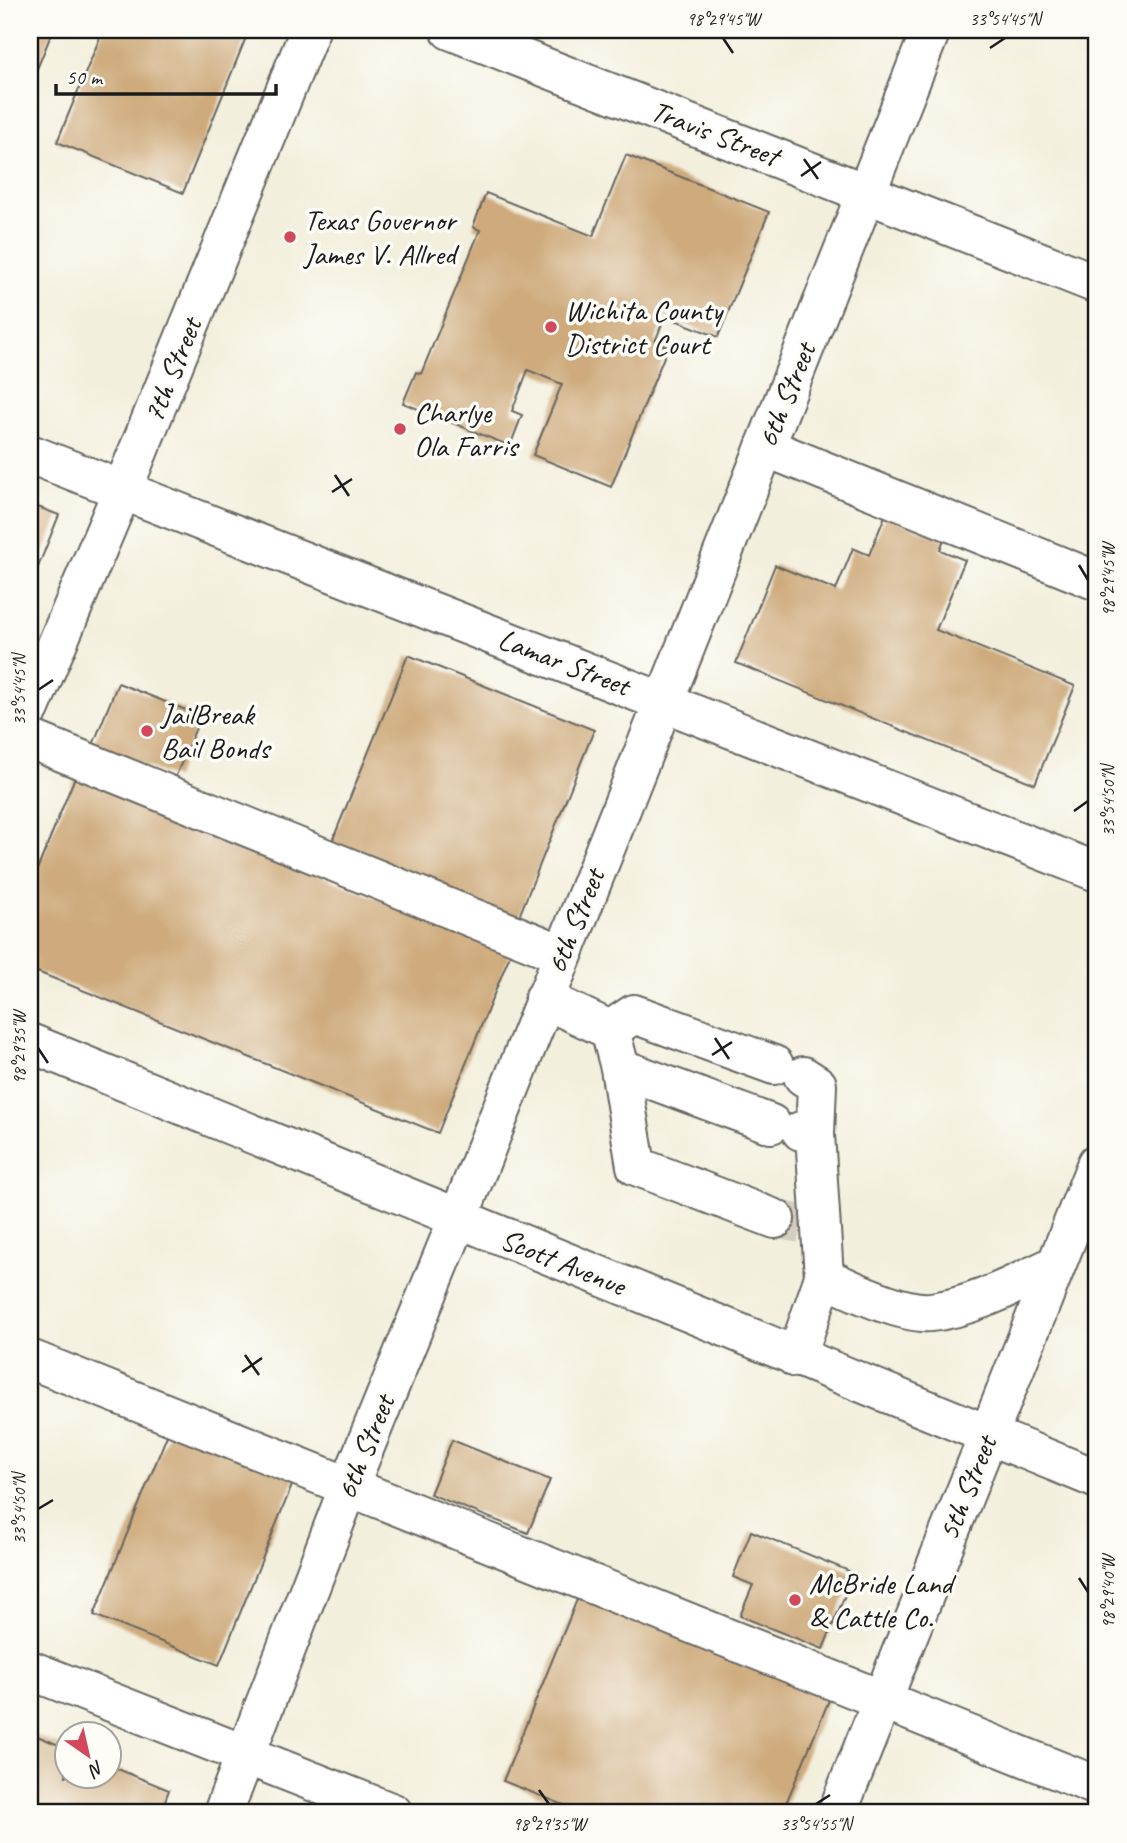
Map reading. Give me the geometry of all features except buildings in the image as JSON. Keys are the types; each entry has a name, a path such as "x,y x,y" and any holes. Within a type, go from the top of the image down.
{"street":[{"name":"7th Street","path":"30,708 122,491 310,30"},
{"name":"Travis Street","path":"450,30 869,192 1097,284"},
{"name":"6th Street","path":"223,1813 349,1486 458,1219 662,700 869,192 931,30"},
{"path":"765,447 1097,581"},
{"name":"Lamar Street","path":"30,454 1097,872"},
{"path":"30,739 562,954"},
{"path":"544,999 610,1030"},
{"path":"610,1030 634,1014 789,1070 817,1085 796,1129 799,1224 824,1277 870,1298 929,1313 990,1296 1056,1265"},
{"path":"610,1030 620,1068 636,1166 799,1224"},
{"name":"Scott Avenue","path":"30,1042 796,1358 1097,1479"},
{"path":"620,1068 796,1129"},
{"name":"5th Street","path":"838,1813 1096,1168"},
{"path":"796,1358 824,1277"},
{"path":"30,1359 1097,1786"},
{"path":"30,1670 393,1813"}],"tunnel":[{"path":"775,1219 801,1224"}],"place":[{"name":"Texas Governor James V. Allred","path":"290,237"},
{"name":"Wichita County District Court","path":"551,327"},
{"name":"Charlye Ola Farris","path":"400,429"},
{"name":"JailBreak Bail Bonds","path":"147,731"},
{"name":"McBride Land & Cattle Co.","path":"795,1600"}]}
